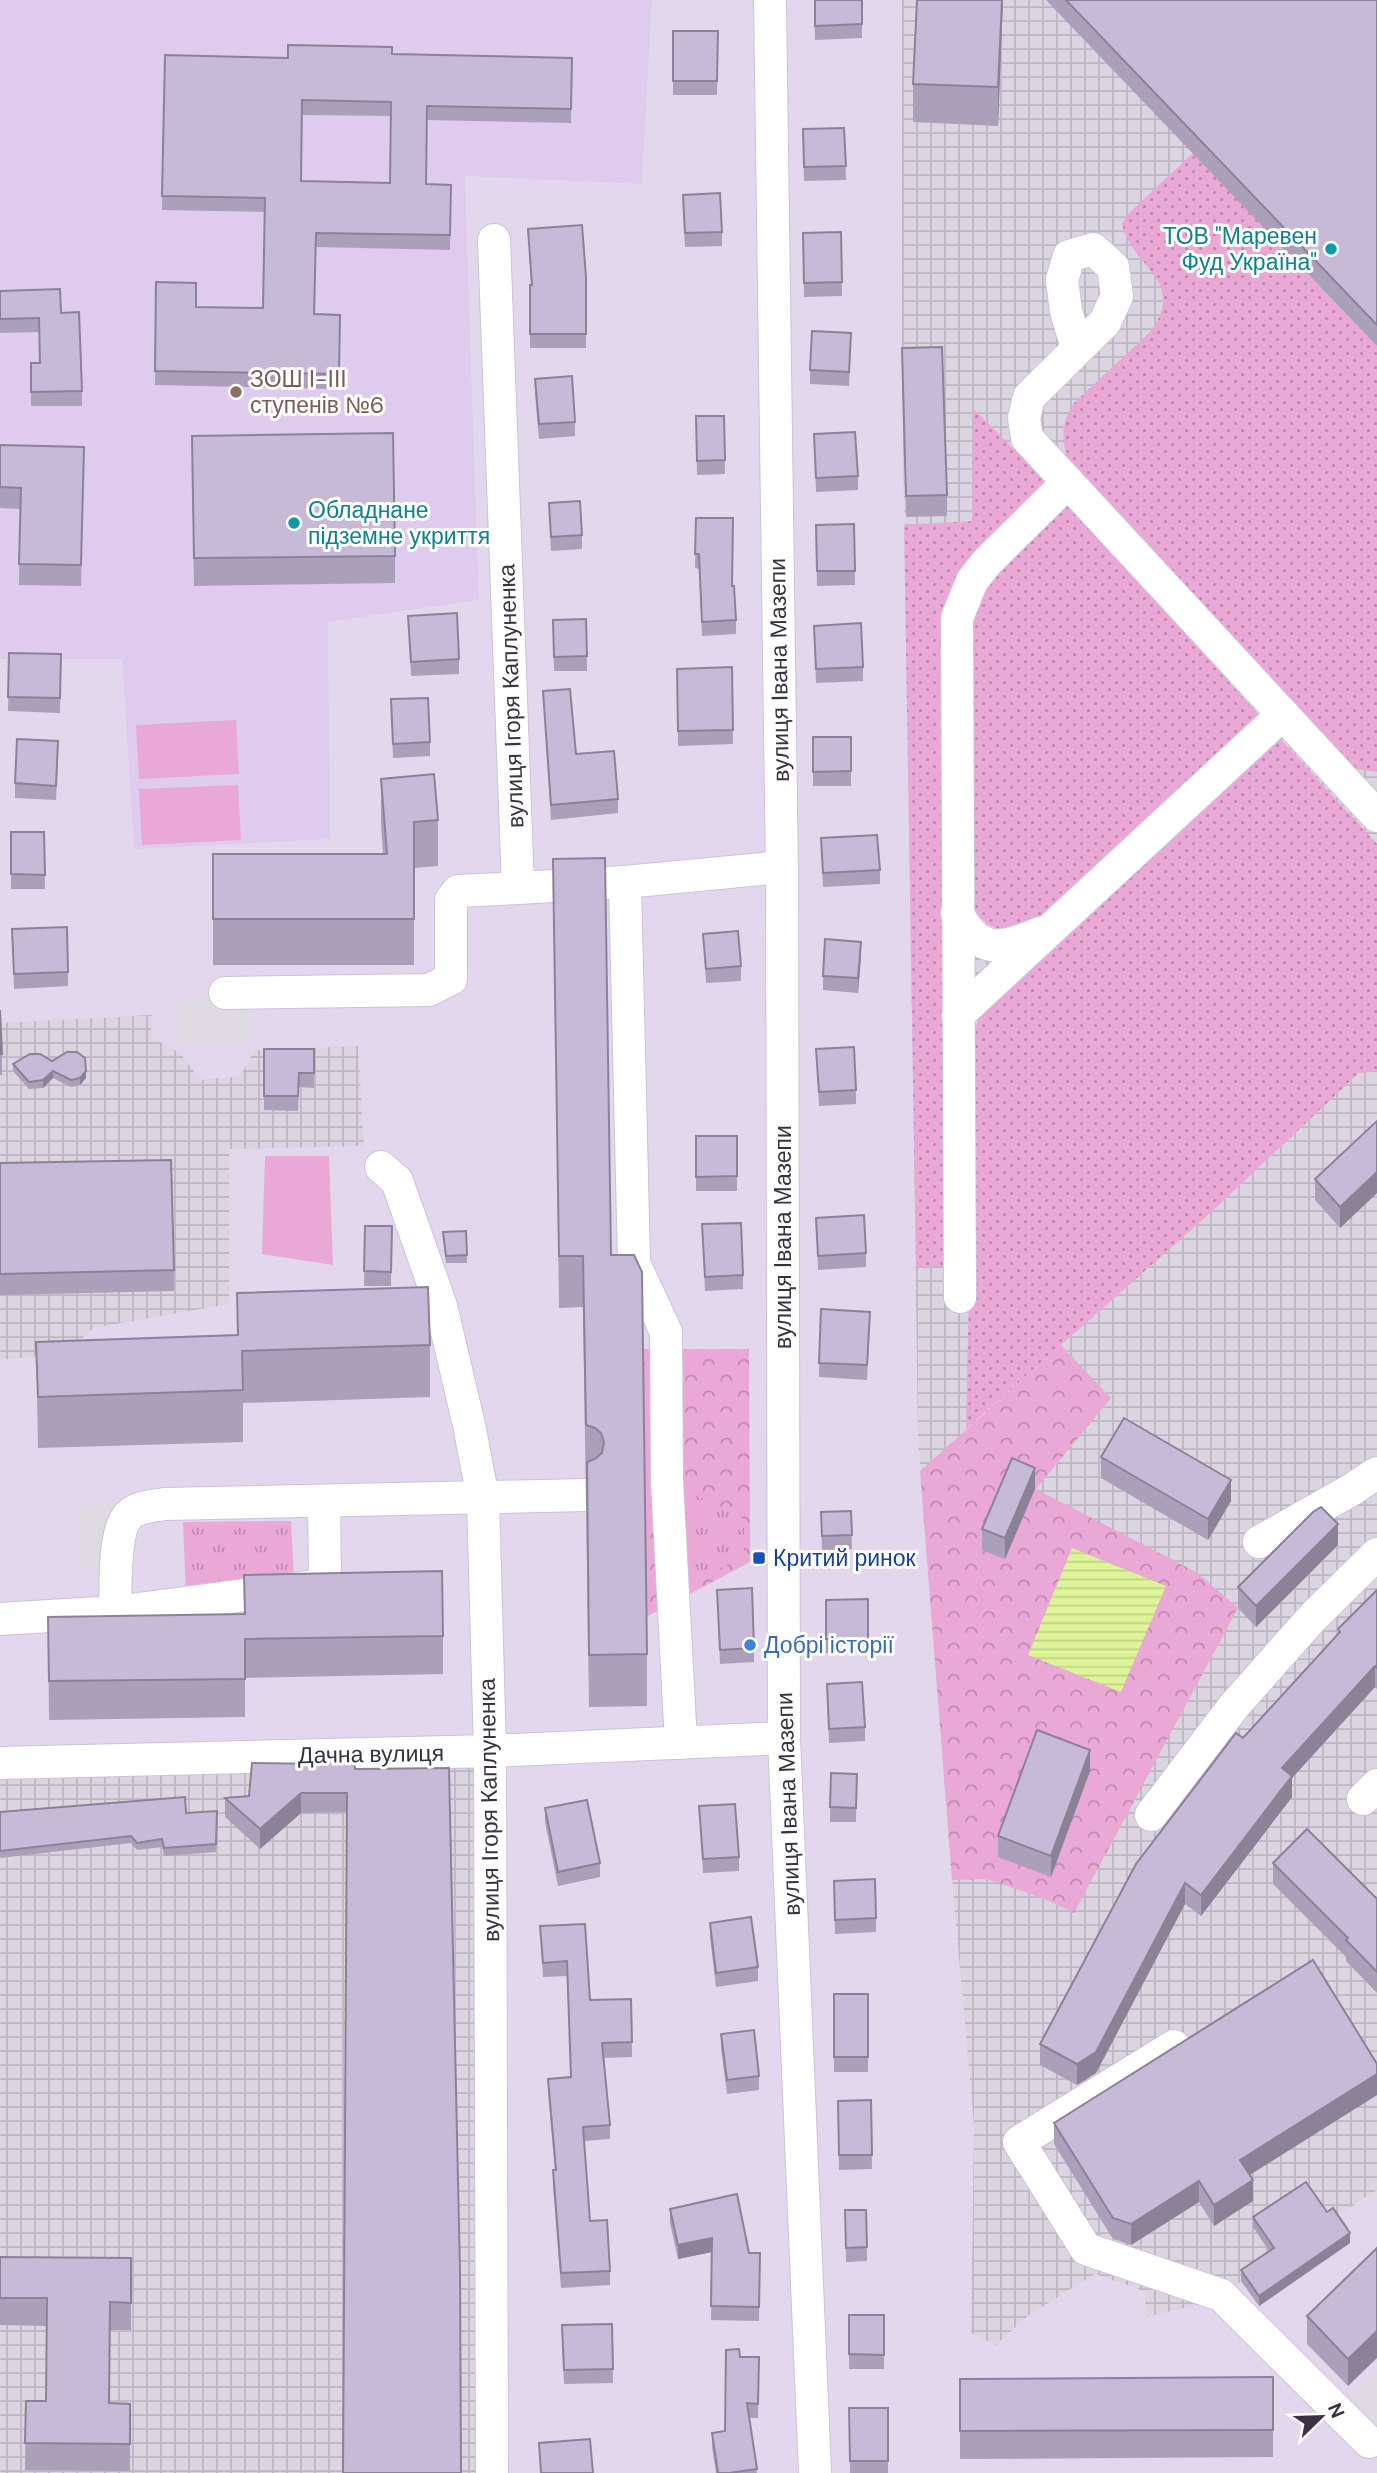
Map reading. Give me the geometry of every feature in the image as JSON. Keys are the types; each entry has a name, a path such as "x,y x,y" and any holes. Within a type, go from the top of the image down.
{"street":[{"name":"вулиця Івана Мазепи","path":"770,0 782,867 784,1738 815,2473"},
{"name":"вулиця Ігоря Каплуненка","path":"495,240 518,888"},
{"path":"1077,348 1066,311 1062,280 1069,256 1093,249 1113,267 1117,296 1105,322 1029,397 1024,418 1027,438 1377,816"},
{"path":"960,1297 957,618 972,581 987,562 1068,482"},
{"path":"958,1015 1283,715"},
{"path":"225,993 429,990 451,979 451,900 458,891 625,882 782,867"},
{"path":"625,882 634,1264 666,1332 656,1494 681,1742"},
{"path":"957,913 967,932 978,940 995,946 1009,945 1051,929"},
{"name":"вулиця Ігоря Каплуненка","path":"381,1167 397,1181 441,1306 470,1425 483,1497 490,1751 492,2473"},
{"path":"1259,1542 1377,1473"},
{"path":"114,1612 119,1534 128,1515 143,1507 165,1504 586,1495"},
{"path":"0,1619 114,1612 315,1586 325,1577 324,1501"},
{"path":"1151,1815 1234,1706 1313,1617 1377,1554"},
{"name":"Дачна вулиця","path":"0,1763 490,1751 784,1738"},
{"path":"1174,2046 1019,2142 1086,2249 1221,2295 1374,2443"}],"shaded area":[{"name":"ЗОШ І-ІІІ ступенів №6","path":"0,0 652,0 642,184 465,176 479,600 328,622 330,839 134,849 122,659 0,659"},
{"path":"652,0 902,0 902,369 918,1439 974,2125 971,2333 996,2345 1029,2315 1095,2274 1144,2291 1146,2316 1221,2295 1377,2190 1377,2473 432,2473 131,1843 0,1858 0,659 122,659 134,848 329,839 328,622 479,600 465,176 642,183"},
{"path":"902,0 1377,0 1377,2190 1214,2301 1146,2317 1144,2291 1095,2274 1029,2315 996,2345 971,2333 974,2125 918,1439 902,369"},
{"path":"178,999 248,999 247,1044 178,1043"},
{"path":"152,1015 151,1037 180,1053 200,1080 240,1076 255,1050 358,1046 364,1146 229,1149 229,1304 93,1328 66,1354 0,1360 0,1023"},
{"path":"133,1504 134,1591 99,1591 98,1567 80,1568 79,1505"},
{"path":"1072,1548 1166,1586 1121,1692 1028,1655"},
{"path":"490,1751 492,2473 0,2473 0,1763"},
{"path":"1377,2371 1377,2436 1345,2403"}],"green space":[{"path":"1193,153 1377,346 1377,772 1356,769 1343,758 1067,457 1064,428 1074,403 1150,332 1160,314 1163,299 1160,286 1127,238 1122,223 1129,213"},
{"path":"973,408 1049,485 969,566 950,1266 916,1267 904,525 972,521"},
{"path":"1064,501 1261,717 1052,912 1017,928 997,928 979,915 971,902 967,628 981,589"},
{"path":"236,720 239,774 139,779 136,725"},
{"path":"1278,736 1377,844 1377,1071 1359,1073 1207,1216 966,1429 974,1038 978,1019 988,1005"},
{"path":"238,785 241,840 142,845 139,789"},
{"path":"265,1156 329,1156 333,1265 262,1254"},
{"path":"1061,1345 1111,1398 1036,1489 1196,1572 1238,1608 1074,1913 1045,1899 987,1879 952,1880 920,1471"},
{"path":"642,1349 749,1349 750,1562 646,1617"},
{"path":"684,1490 744,1519 744,1556 686,1586"},
{"path":"291,1521 294,1576 186,1594 183,1522"}],"building":[{"path":"815,0 862,0 862,24 815,26"},
{"path":"917,0 1002,0 998,87 913,84"},
{"name":"ТОВ \"Маревен Фуд Україна\"","path":"1066,0 1377,0 1377,325"},
{"path":"673,31 718,31 717,81 673,81"},
{"path":"288,45 392,47 392,54 572,58 571,109 427,106 426,184 451,185 450,235 316,233 314,314 340,315 339,374 155,371 156,282 196,283 196,307 263,308 265,198 162,196 165,55 288,58","holes":["302,100 391,102 390,183 301,181"]},
{"path":"844,128 846,166 804,167 803,129"},
{"path":"720,193 722,232 685,233 683,195"},
{"path":"582,225 586,334 530,334 532,285 528,229"},
{"path":"841,232 842,282 804,283 803,233"},
{"path":"60,289 61,313 79,312 82,391 31,392 31,363 40,363 39,318 0,319 0,291"},
{"path":"812,331 851,333 849,372 810,370"},
{"path":"942,347 947,495 906,496 902,348"},
{"path":"572,376 575,422 539,424 535,379"},
{"path":"696,416 724,416 725,460 697,461"},
{"path":"855,432 858,476 816,478 814,434"},
{"name":"Обладнане підземне укриття","path":"393,433 395,556 194,558 192,436"},
{"path":"0,445 84,447 81,565 19,564 21,488 0,487"},
{"path":"580,501 582,535 551,537 549,503"},
{"path":"696,518 733,518 732,586 736,620 702,622 699,554 695,554"},
{"path":"854,524 855,571 817,571 816,525"},
{"path":"457,613 459,659 411,662 408,616"},
{"path":"586,619 587,656 554,657 553,620"},
{"path":"861,623 863,667 816,669 814,626"},
{"path":"9,653 61,654 60,698 8,697"},
{"path":"732,667 733,730 678,731 677,669"},
{"path":"570,689 576,754 614,751 618,799 551,805 543,691"},
{"path":"428,698 430,742 393,744 391,699"},
{"path":"813,737 851,737 851,771 813,772"},
{"path":"17,739 58,741 56,786 15,783"},
{"path":"434,774 438,820 414,822 414,919 213,919 213,854 387,854 381,779"},
{"path":"11,832 44,832 45,875 11,874"},
{"path":"877,835 880,870 823,873 821,838"},
{"path":"605,858 611,1255 634,1255 642,1272 647,1654 589,1655 587,1462 602,1453 604,1442 601,1433 586,1425 583,1256 559,1256 553,859"},
{"path":"67,927 68,972 14,974 12,929"},
{"path":"738,931 741,966 706,969 703,934"},
{"path":"825,939 861,942 858,978 823,976"},
{"path":"0,1010 2,1054 0,1054"},
{"path":"854,1047 856,1090 819,1092 816,1049"},
{"path":"264,1049 314,1049 314,1073 299,1073 298,1096 264,1096"},
{"path":"67,1052 77,1052 85,1058 86,1071 80,1078 71,1080 53,1071 43,1080 29,1082 13,1064 30,1054 40,1054 52,1061"},
{"path":"1377,1121 1377,1172 1340,1207 1315,1179"},
{"path":"696,1136 737,1136 737,1176 696,1177"},
{"path":"171,1160 174,1270 0,1274 0,1163"},
{"path":"864,1215 866,1253 818,1256 816,1218"},
{"path":"741,1223 743,1275 705,1277 702,1224"},
{"path":"365,1226 392,1226 391,1272 364,1271"},
{"path":"466,1231 467,1255 446,1256 443,1232"},
{"path":"428,1287 430,1345 242,1351 243,1390 38,1397 36,1342 238,1335 237,1293"},
{"path":"821,1309 870,1312 867,1365 819,1363"},
{"path":"1124,1418 1231,1480 1208,1519 1101,1457"},
{"path":"1012,1458 1035,1468 1005,1538 982,1529"},
{"path":"1321,1507 1338,1524 1256,1606 1238,1587"},
{"path":"851,1511 852,1535 822,1536 821,1512"},
{"path":"442,1571 443,1636 245,1639 245,1679 49,1681 48,1617 245,1614 244,1575"},
{"path":"752,1588 754,1648 720,1650 717,1590"},
{"path":"1377,1590 1377,1668 1375,1666 1282,1768 1292,1776 1201,1895 1185,1883 1096,2052 1077,2064 1040,2044 1136,1864 1236,1733 1243,1738 1340,1632 1338,1629"},
{"path":"868,1599 868,1639 826,1639 826,1600"},
{"path":"862,1682 865,1727 829,1729 827,1684"},
{"path":"1037,1730 1090,1750 1051,1856 998,1836"},
{"path":"324,1758 354,1758 355,1769 449,1768 460,2272 461,2473 343,2473 347,1793 301,1793 260,1829 225,1798 249,1796 252,1763 324,1764"},
{"path":"831,1773 857,1774 856,1808 830,1807"},
{"path":"185,1797 186,1813 217,1811 216,1844 164,1848 162,1839 137,1843 131,1836 0,1851 0,1812"},
{"path":"587,1800 600,1863 558,1872 545,1808"},
{"path":"735,1804 739,1857 703,1859 699,1806"},
{"path":"1307,1829 1377,1899 1377,1972 1346,1940 1348,1938 1273,1863"},
{"path":"875,1879 876,1918 835,1920 834,1881"},
{"path":"751,1917 758,1967 716,1973 710,1923"},
{"path":"585,1924 590,2000 631,1999 632,2042 602,2043 610,2125 583,2127 590,2221 607,2220 610,2271 561,2273 548,2079 571,2077 567,1961 543,1963 540,1926"},
{"path":"1313,1960 1377,2064 1377,2074 1240,2160 1253,2180 1214,2205 1199,2181 1131,2224 1113,2218 1054,2123"},
{"path":"834,1994 868,1994 868,2057 834,2057"},
{"path":"754,2030 759,2076 727,2080 721,2034"},
{"path":"871,2100 872,2155 839,2155 838,2101"},
{"path":"1306,2182 1327,2212 1333,2208 1350,2233 1259,2296 1241,2270 1274,2248 1253,2217"},
{"path":"737,2194 749,2253 760,2253 759,2307 711,2306 712,2238 678,2245 670,2209"},
{"path":"845,2210 866,2210 867,2247 846,2248"},
{"path":"1377,2248 1377,2331 1348,2359 1307,2316"},
{"path":"0,2257 131,2258 131,2303 110,2302 109,2403 130,2404 130,2444 25,2443 26,2401 46,2401 47,2298 0,2298"},
{"path":"849,2315 884,2315 884,2355 849,2354"},
{"path":"612,2324 613,2369 564,2370 562,2325"},
{"path":"739,2349 740,2357 759,2357 758,2404 747,2403 757,2469 718,2473 712,2433 725,2431 726,2350"},
{"path":"1273,2377 1273,2430 960,2431 960,2379"},
{"path":"849,2408 888,2408 888,2461 850,2461"},
{"path":"590,2439 593,2473 541,2473 539,2443"}],"place":[{"name":"ТОВ \"Маревен Фуд Україна\"","path":"1331,249"},
{"name":"ЗОШ І-ІІІ ступенів №6","path":"236,392"},
{"name":"Обладнане підземне укриття","path":"294,523"},
{"name":"Критий ринок","path":"759,1558"},
{"name":"Добрі історії","path":"750,1645"}]}
